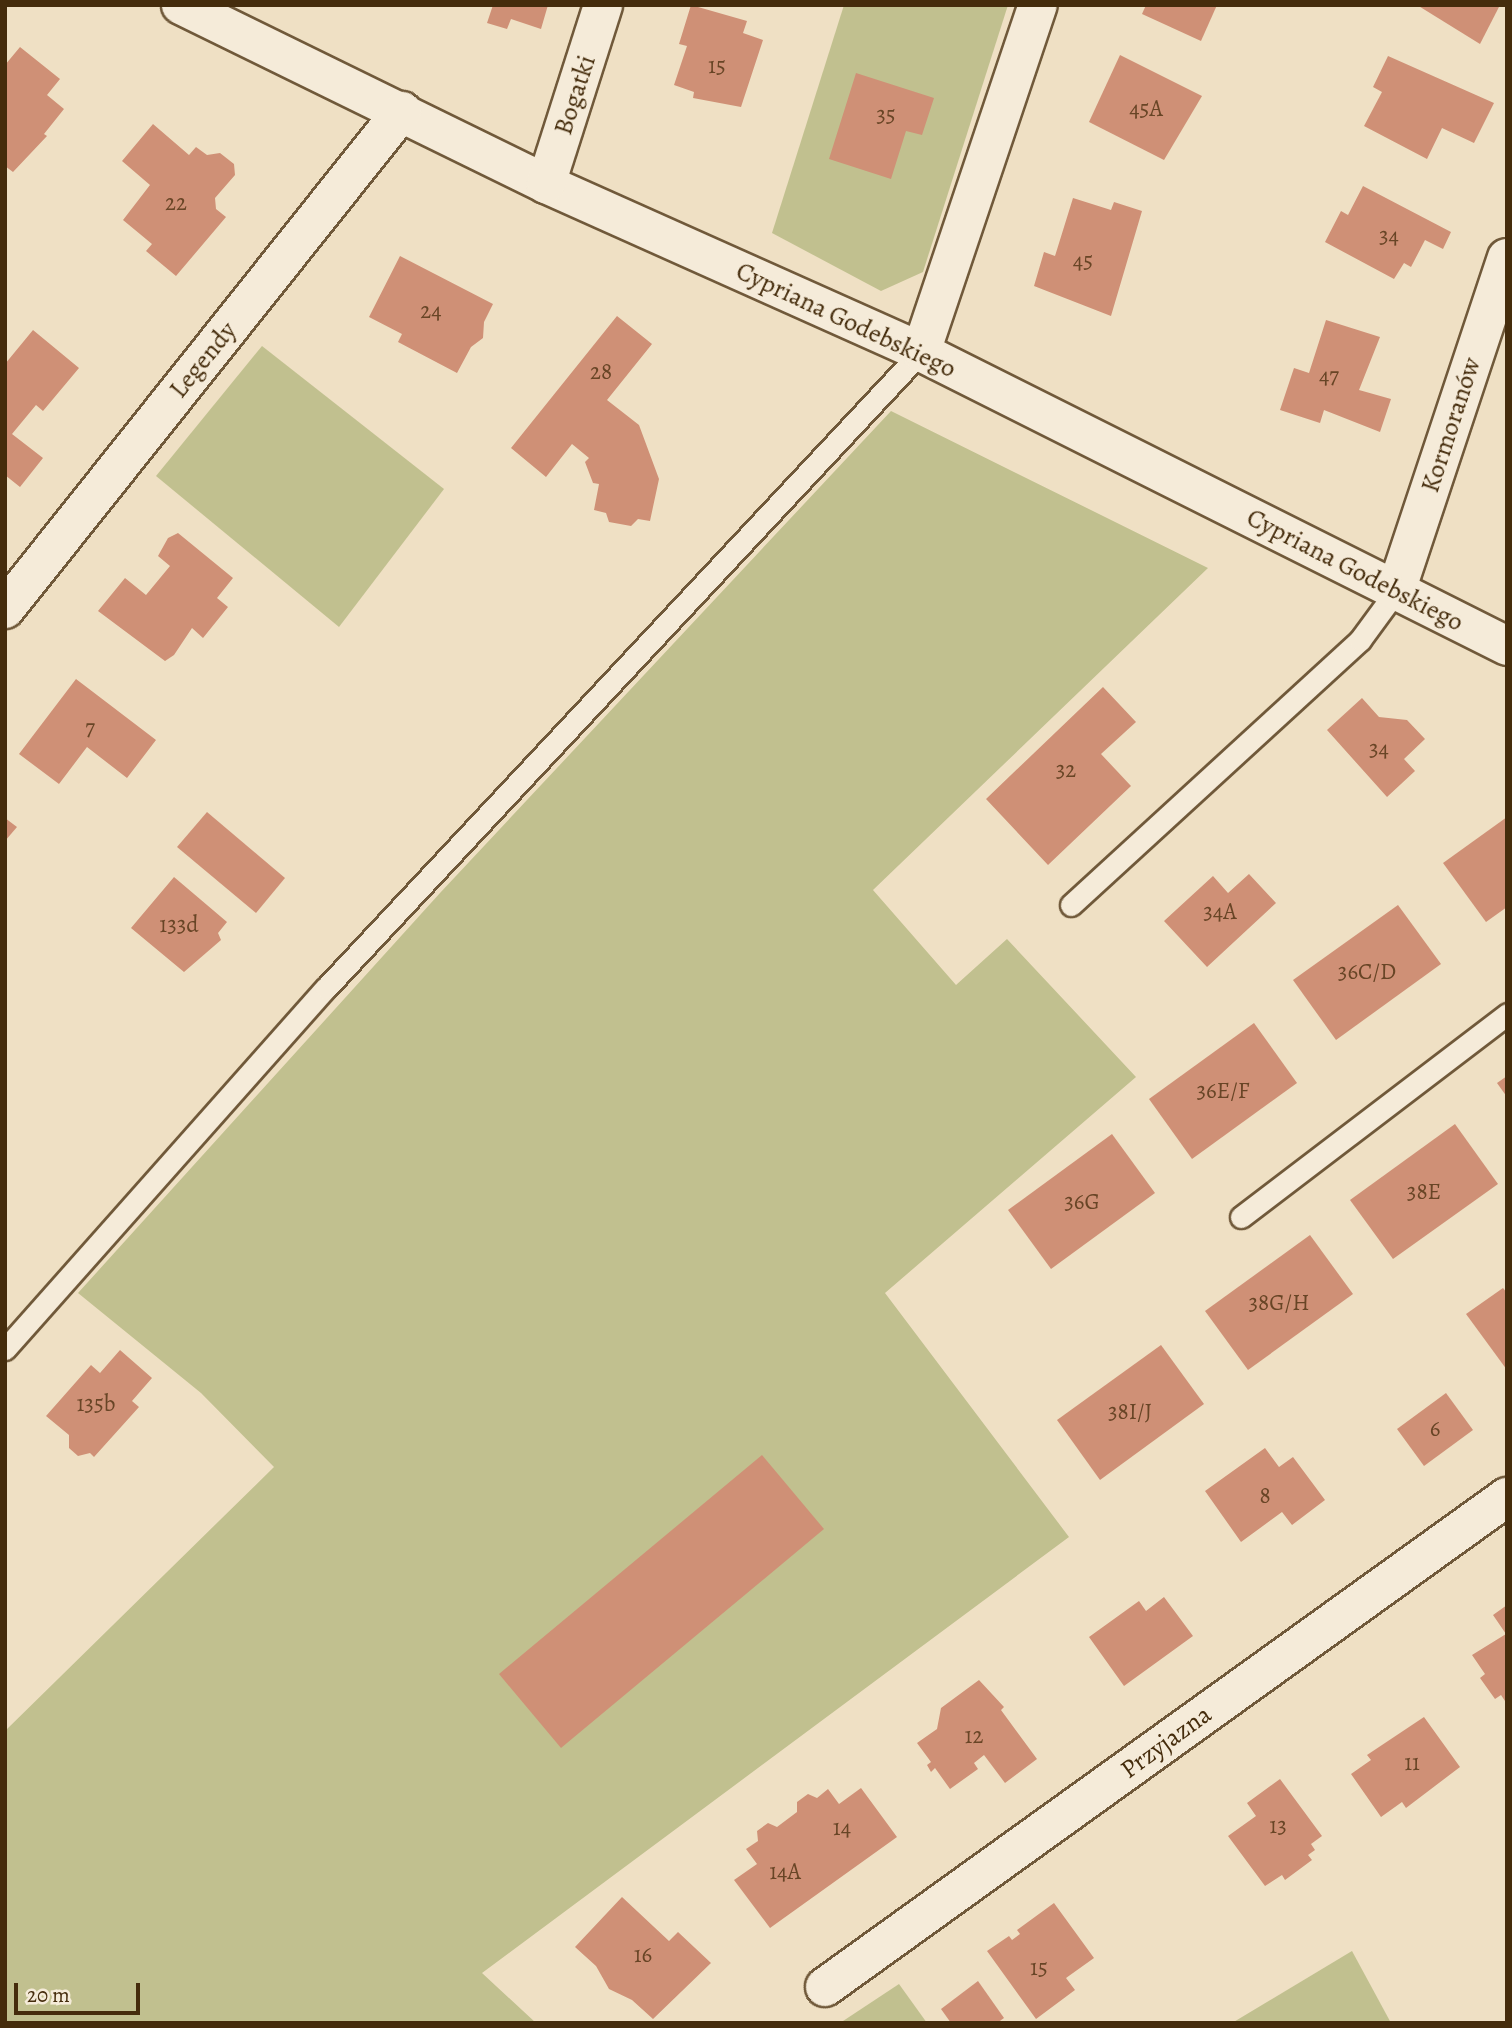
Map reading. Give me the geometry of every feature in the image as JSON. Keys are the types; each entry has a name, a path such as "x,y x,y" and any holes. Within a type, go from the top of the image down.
{"street":[{"name":"Bogatki","path":"546,184 603,5"},
{"path":"920,352 1038,5"},
{"name":"Cypriana Godebskiego","path":"197,9 546,184 920,352 1507,646"},
{"name":"Legendy","path":"5,609 402,111"},
{"name":"Kormoranów","path":"1396,592 1507,258"},
{"name":"Przyjazna","path":"825,1987 1507,1497"}],"lane":[{"path":"5,1349 326,988 920,352"},
{"path":"1071,905 1360,640 1396,592"},
{"path":"1241,1217 1507,1014"}],"shaded area":[{"path":"844,5 1008,5 923,272 881,291 772,233"},
{"path":"262,346 444,489 339,627 156,476"},
{"path":"891,411 1208,568 873,890 956,985 1007,939 1136,1077 885,1293 1069,1537 482,1973 536,2023 5,2023 5,1731 274,1467 201,1393 78,1293 440,893"},
{"path":"1352,1951 1391,2023 1232,2023"},
{"path":"899,1984 927,2023 840,2023"}],"building":[{"path":"493,5 548,5 541,29 511,19 507,29 487,23"},
{"path":"691,5 747,21 743,33 763,40 741,107 693,98 694,92 674,85 687,46 679,44"},
{"path":"1146,5 1217,5 1201,41 1142,14"},
{"path":"1417,5 1500,5 1480,44"},
{"path":"20,47 60,79 47,95 64,109 44,134 47,136 13,172 5,166 5,65"},
{"path":"1120,55 1202,96 1164,160 1089,122"},
{"path":"1388,56 1494,103 1474,143 1442,128 1427,159 1364,126 1382,92 1373,87"},
{"path":"856,73 934,98 922,135 906,131 891,179 829,159"},
{"path":"153,124 189,155 196,147 207,155 220,153 234,164 235,175 215,198 216,209 226,217 176,276 146,251 152,244 123,220 150,185 122,161"},
{"path":"1363,186 1451,232 1443,249 1425,240 1411,267 1404,263 1394,279 1325,242 1341,211 1348,215"},
{"path":"1073,198 1111,210 1114,202 1142,211 1111,316 1034,286 1044,252 1055,256"},
{"path":"400,256 493,304 484,322 483,338 471,347 457,373 398,342 402,334 369,317"},
{"path":"617,316 652,344 607,400 639,425 659,479 650,521 638,519 631,526 609,522 606,513 594,510 599,484 593,483 585,462 589,458 572,444 546,477 511,448"},
{"path":"1326,320 1380,337 1359,390 1391,399 1380,432 1324,410 1320,423 1280,410 1294,368 1309,373"},
{"path":"33,330 79,368 43,411 36,405 12,434 43,458 20,487 5,475 5,364"},
{"path":"178,533 233,578 217,598 228,607 203,638 192,628 174,655 165,661 98,611 125,578 146,595 170,566 158,556 168,538"},
{"path":"76,679 156,740 127,778 87,747 59,784 19,754"},
{"path":"1103,687 1136,722 1101,754 1131,786 1048,865 986,799"},
{"path":"1362,698 1379,717 1407,720 1425,739 1404,759 1415,771 1387,797 1327,730"},
{"path":"207,812 285,878 256,913 177,847"},
{"path":"1507,817 1507,907 1486,922 1443,863"},
{"path":"5,818 17,827 5,841"},
{"path":"1249,874 1276,903 1207,967 1164,921 1213,876 1228,893"},
{"path":"174,877 227,922 218,933 221,940 184,972 131,928"},
{"path":"1398,905 1441,964 1336,1040 1293,980"},
{"path":"1254,1023 1297,1083 1192,1159 1149,1099"},
{"path":"1507,1076 1507,1097 1497,1083"},
{"path":"1455,1124 1498,1184 1393,1259 1350,1200"},
{"path":"1112,1134 1155,1193 1051,1269 1008,1210"},
{"path":"1310,1235 1353,1294 1248,1370 1205,1311"},
{"path":"1503,1288 1507,1293 1507,1370 1466,1314"},
{"path":"1161,1345 1204,1404 1100,1480 1057,1420"},
{"path":"120,1350 152,1378 132,1401 139,1407 94,1457 90,1453 78,1456 69,1448 69,1435 46,1416 91,1365 100,1373"},
{"path":"1446,1393 1473,1430 1424,1466 1397,1429"},
{"path":"1265,1448 1279,1467 1293,1457 1325,1500 1292,1525 1282,1512 1241,1542 1205,1491"},
{"path":"762,1455 824,1529 561,1748 499,1674"},
{"path":"1164,1597 1193,1636 1124,1686 1089,1637 1139,1601 1146,1611"},
{"path":"1507,1605 1507,1704 1501,1695 1495,1699 1480,1678 1485,1674 1472,1655 1506,1634 1493,1615"},
{"path":"979,1680 1004,1707 1001,1710 1037,1759 1005,1783 984,1755 974,1763 978,1769 950,1789 935,1768 931,1772 927,1765 931,1762 917,1743 937,1729 941,1708"},
{"path":"1424,1717 1460,1767 1406,1808 1402,1802 1381,1817 1351,1774 1371,1760 1367,1755"},
{"path":"1280,1779 1322,1836 1311,1844 1315,1850 1308,1855 1312,1860 1285,1880 1282,1875 1265,1886 1228,1836 1256,1816 1247,1803"},
{"path":"861,1788 897,1837 770,1928 734,1880 757,1864 746,1849 758,1841 757,1831 768,1823 777,1827 797,1812 797,1802 808,1794 817,1798 828,1789 839,1804"},
{"path":"622,1897 669,1941 678,1932 711,1963 653,2019 632,2000 609,1989 596,1966 575,1947"},
{"path":"1054,1903 1094,1958 1066,1978 1075,1990 1036,2019 987,1951 1009,1936 1012,1940 1020,1934 1017,1930"},
{"path":"978,1981 1004,2018 997,2023 951,2023 941,2009"}]}
